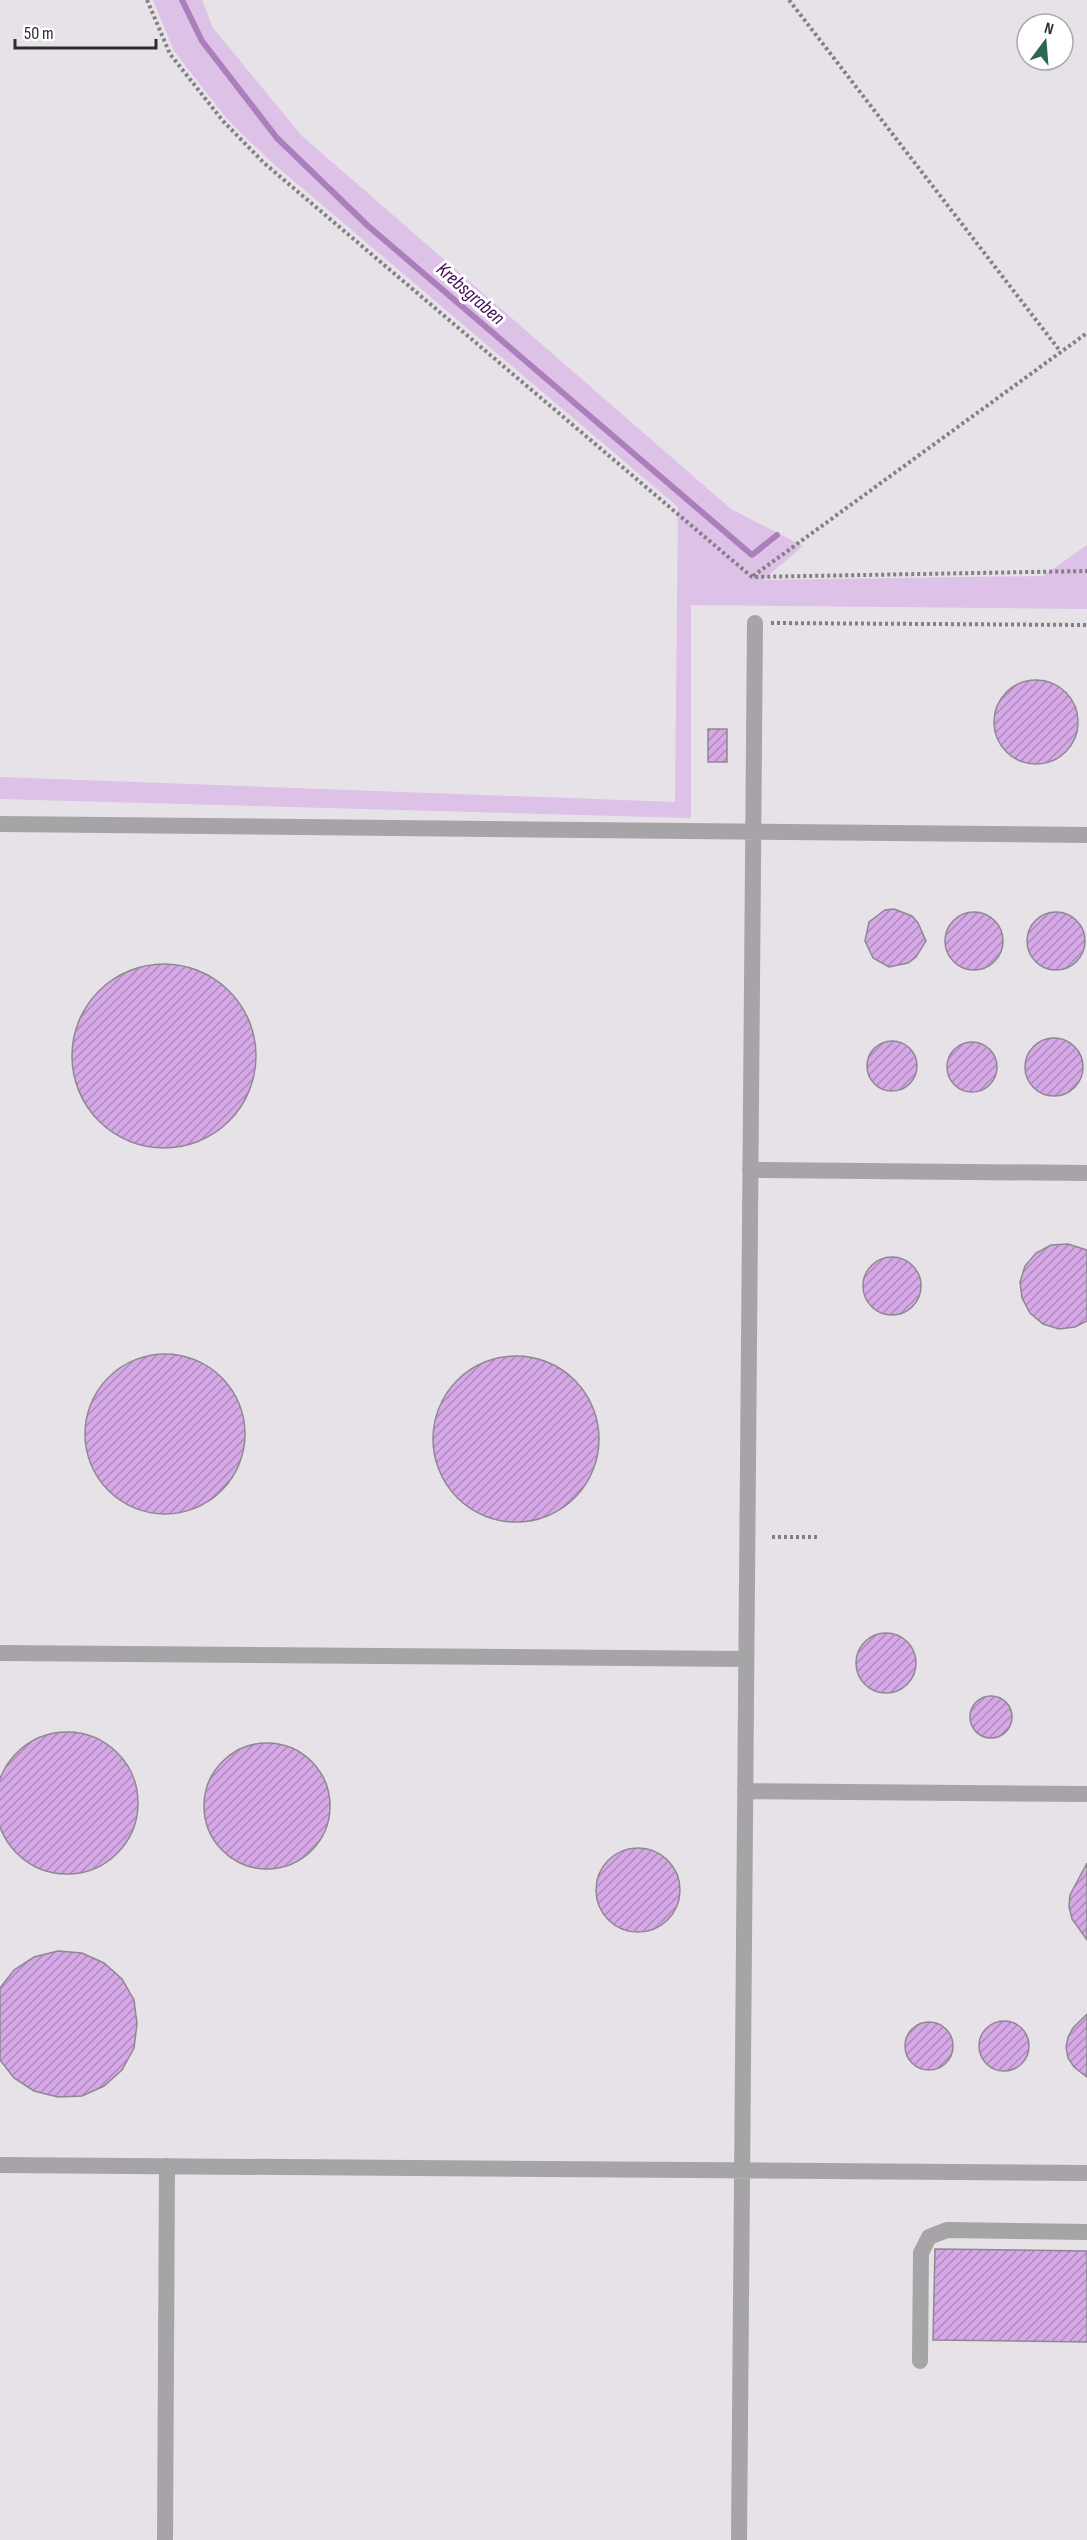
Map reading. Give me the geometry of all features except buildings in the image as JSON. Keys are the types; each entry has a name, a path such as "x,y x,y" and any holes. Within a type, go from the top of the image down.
{"street":[{"path":"739,2540 755,623"},
{"path":"0,824 1087,835"},
{"path":"750,1170 1087,1173"},
{"path":"0,1653 746,1659"},
{"path":"745,1791 1087,1794"},
{"path":"0,2165 1087,2173"},
{"path":"165,2540 167,2166"},
{"path":"920,2361 921,2253 929,2236 947,2230 1087,2232"}],"path":[{"path":"147,0 170,54 223,121 264,163 752,577 1087,571"},
{"path":"789,0 1060,351"},
{"path":"752,577 1087,333"},
{"path":"755,623 1087,625"},
{"path":"772,1537 820,1537"}],"shaded area":[{"path":"153,0 202,0 213,28 302,136 731,509 803,546 763,580 1043,576 1087,545 1087,609 691,605 691,818 0,799 0,777 675,802 678,507 268,159 227,119 174,51"}],"waterway":[{"name":"Krebsgraben","path":"182,0 202,41 277,138 367,225 752,555 777,535"}]}
